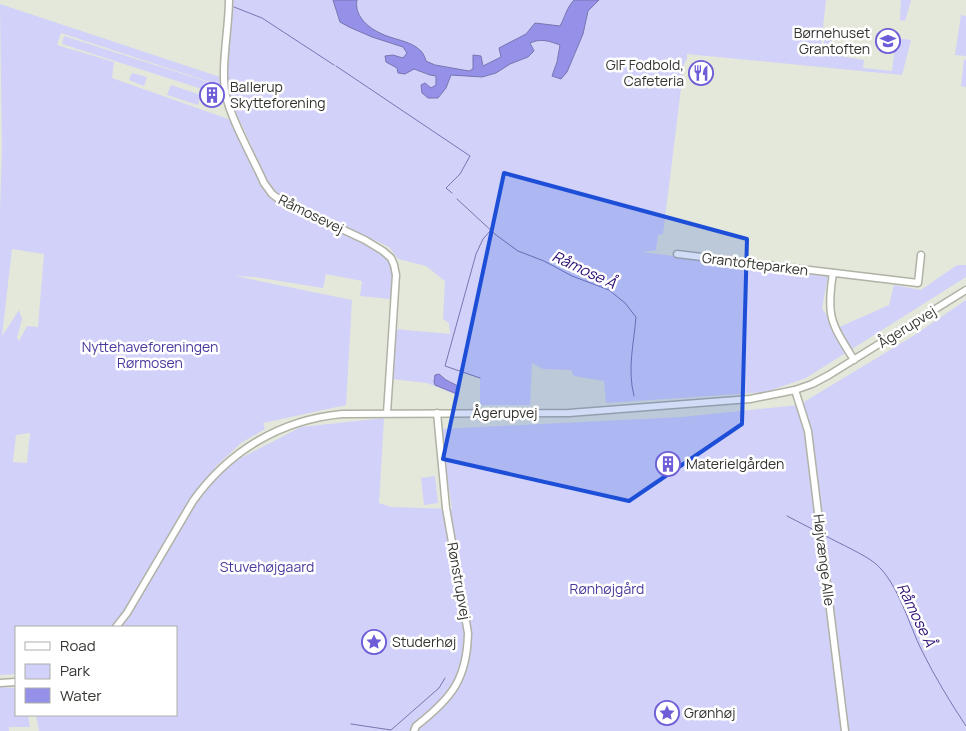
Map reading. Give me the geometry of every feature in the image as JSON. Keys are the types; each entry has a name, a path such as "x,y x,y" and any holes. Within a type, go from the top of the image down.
{"street":[{"name":"Råmosevej","path":"228,1 224,81 226,95 230,109 264,183 272,194 280,200 384,250 394,265 396,275 387,413"},
{"name":"Grantofteparken","path":"677,254 918,283 922,255"},
{"path":"833,273 829,296 832,320 854,360"},
{"name":"Ågerupvej","path":"117,626 128,613 192,501 204,486 231,459 250,444 303,420 342,414 569,413 750,399 795,390 829,375 966,290"},
{"name":"Højvænge Alle","path":"795,390 808,431 845,731"},
{"name":"Rønstrupvej","path":"414,731 416,726 446,701 464,669 467,653 468,633 446,508 437,413"},
{"path":"0,683 15,682"}],"highlighted area":[{"path":"504,173 747,239 742,424 629,501 443,459"}],"green space":[{"path":"232,0 826,0 820,54 823,54 825,29 840,56 864,60 863,68 892,71 896,38 911,40 902,75 687,54 684,64 663,234 658,235 656,250 642,252 828,276 822,308 835,329 889,305 894,285 921,290 957,265 966,265 966,277 806,378 766,392 606,403 604,381 574,376 571,370 543,369 532,363 530,405 480,405 480,378 459,371 459,396 427,383 392,379 395,329 450,334 449,323 443,319 445,281 426,266 398,259 389,247 279,196 267,180 228,95 227,81"},
{"path":"901,0 911,0 905,21 900,20"},
{"path":"0,4 220,77 223,91 217,93 219,85 61,33 57,45 114,62 112,78 231,120 271,196 382,253 387,258 393,274 391,299 360,296 362,281 326,274 323,288 255,277 235,276 352,300 346,405 263,423 265,429 241,443 214,468 233,462 301,427 384,418 379,503 391,507 452,509 440,429 682,417 799,405 913,336 966,300 966,731 39,731 36,716 178,716 178,626 15,626 15,674 0,675 0,211 2,150","holes":["12,249 44,254 38,327 27,326 19,341 17,338 22,319 19,310 2,336","30,433 27,463 13,462 16,435"]},
{"path":"961,15 966,16 966,56 955,55"},
{"path":"64,36 208,82 205,90 62,44"},
{"path":"964,59 966,60 966,87 961,86"},
{"path":"132,73 147,77 144,86 129,80"},
{"path":"171,85 201,95 198,105 167,95"},
{"path":"435,476 438,503 424,505 421,478"},
{"path":"0,687 15,688 15,716 28,716 30,727 9,727 9,731 0,731"}],"water":[{"path":"333,0 357,0 358,11 362,20 375,30 417,47 422,52 426,61 435,65 469,71 473,69 473,55 481,56 483,66 501,57 499,48 526,34 535,23 560,26 574,0 599,0 588,11 583,34 567,72 561,79 552,76 560,45 541,40 530,43 534,51 528,57 510,64 496,73 482,77 451,75 446,88 438,98 428,98 422,93 421,85 425,83 431,88 436,85 436,76 414,69 405,74 398,73 397,68 386,62 385,56 393,55 403,58 407,53 403,47 372,37 340,22"},
{"path":"439,374 460,387 457,394 435,385 435,375"}],"waterway":[{"name":"Råmose Å","path":"234,7 262,18 334,65"},
{"name":"Råmose Å","path":"336,66 470,156 460,174 446,188 452,193"},
{"name":"Råmose Å","path":"457,199 496,235 518,251 544,261 572,276 609,290 625,303 636,317 631,366 634,396"},
{"path":"480,378 445,366 476,254 483,239 491,230"},
{"name":"Råmose Å","path":"787,516 816,531"},
{"name":"Råmose Å","path":"826,536 865,557 884,572 897,593 927,661 966,726"},
{"path":"351,724 391,730 439,688 445,678"}],"place":[{"name":"Børnehuset Grantoften","path":"888,41"},
{"name":"GIF Fodbold, Cafeteria","path":"701,73"},
{"name":"Ballerup Skytteforening","path":"212,95"},
{"name":"Materielgården","path":"668,464"},
{"name":"Studerhøj","path":"374,642"},
{"name":"Grønhøj","path":"667,713"}],"park label":[{"name":"Nyttehaveforeningen Rørmosen","path":"150,356"},
{"name":"Stuvehøjgaard","path":"267,567"},
{"name":"Rønhøjgård","path":"607,589"}]}
